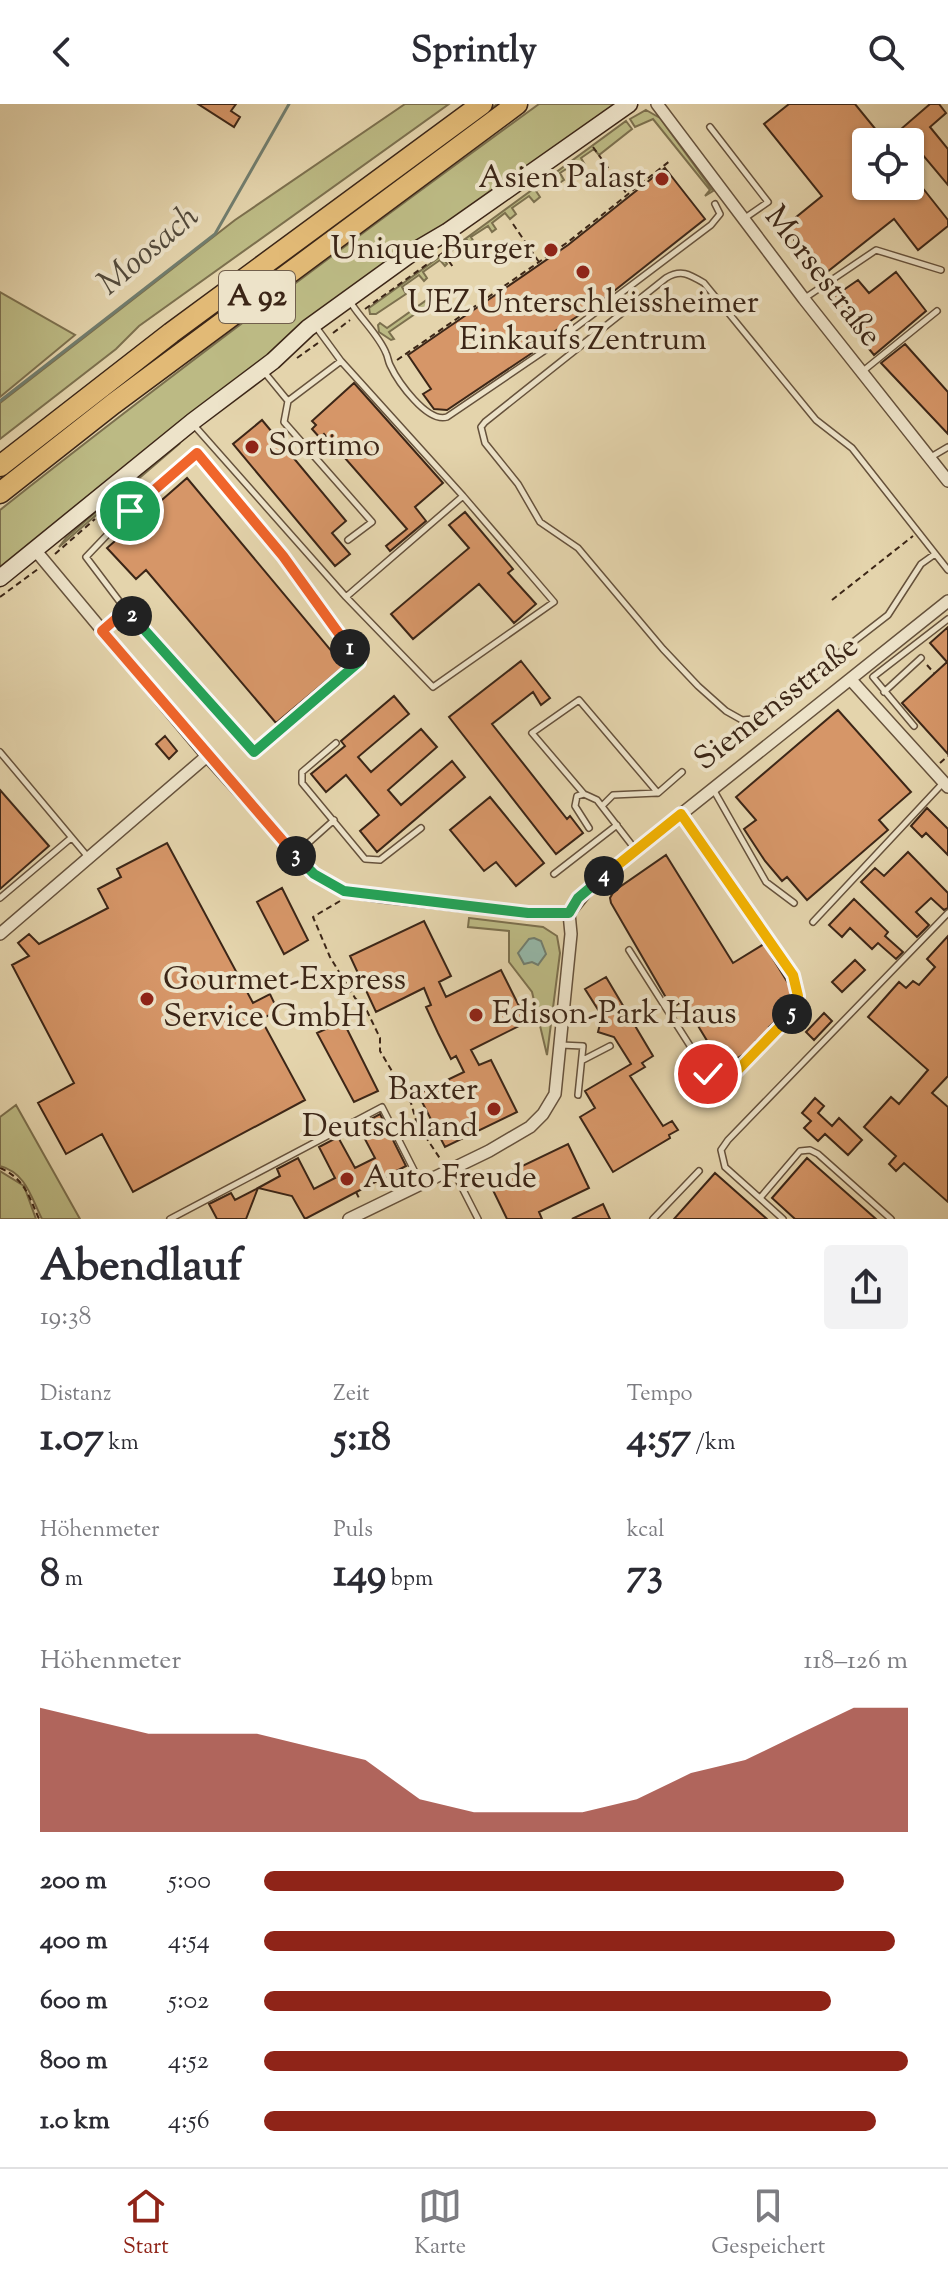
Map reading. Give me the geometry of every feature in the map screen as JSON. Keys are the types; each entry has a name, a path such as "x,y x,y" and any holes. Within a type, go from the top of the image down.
{"highway":[{"name":"A 92","path":"0,466 183,324 482,104"},
{"name":"A 92","path":"0,493 113,404 517,104"}],"main road":[{"path":"267,365 308,328 413,252 447,232 629,104"},
{"path":"0,578 192,422 418,258 447,232"}],"street":[{"name":"Morsestraße","path":"657,104 804,299 948,481"},
{"path":"36,551 207,756 314,874 344,891 528,913 569,913 571,934 555,1094 543,1114 530,1127 349,1219"},
{"name":"Siemensstraße","path":"569,913 590,887 948,601"},
{"path":"851,680 945,779"},
{"path":"0,934 207,756"}],"lane":[{"path":"710,127 768,202 744,219"},
{"path":"353,306 417,402 431,416 440,419 447,417 547,349 711,225 720,214 712,206 726,195"},
{"path":"804,299 876,250 941,270"},
{"path":"935,554 921,564 888,615 754,719 742,720 726,711 689,677 578,548 540,522 518,484 485,443 481,427 666,278 676,272 688,273 704,283 816,420 852,448 948,570"},
{"path":"863,372 937,311"},
{"path":"192,422 346,597 433,687 554,602 341,361 319,331"},
{"path":"288,401 341,361"},
{"path":"267,365 288,401 284,422 372,522 348,540"},
{"path":"930,457 948,447"},
{"path":"197,453 283,556 359,662 254,752 126,610 86,557 130,511 197,453"},
{"path":"346,597 463,496"},
{"path":"102,631 126,610"},
{"path":"914,726 871,676 948,619"},
{"path":"884,692 921,658"},
{"path":"636,850 597,800 584,794 532,733 579,700 658,793"},
{"path":"336,743 302,772 302,783 365,859 380,860 421,828"},
{"path":"0,752 89,858"},
{"path":"602,806 613,795 658,793 682,772"},
{"path":"813,922 945,779"},
{"path":"713,789 766,882 794,903"},
{"path":"584,794 577,796 575,806 589,828"},
{"path":"629,950 708,1074 714,1078 724,1080 732,1076 792,1015 797,1005 793,975 681,814"},
{"path":"295,855 334,820"},
{"path":"554,874 617,825"},
{"path":"0,898 71,838"},
{"path":"783,1219 725,1167 721,1150 948,913"},
{"path":"560,1045 583,1046 578,1095"},
{"path":"582,1061 610,1046"},
{"path":"170,1219 382,1107 421,1184"},
{"path":"760,1198 800,1151 810,1150 891,1219"},
{"path":"450,1170 478,1219"},
{"path":"653,1219 699,1171"}],"path":[{"path":"591,145 627,195"},
{"path":"390,365 539,262 671,160"},
{"path":"513,224 539,262"},
{"path":"443,253 453,267"},
{"path":"832,600 918,532"},
{"path":"921,658 934,673"},
{"path":"938,765 948,756"},
{"path":"344,891 340,902 313,917 317,931 355,998 367,1011 380,1038 380,1051 411,1103 417,1124 450,1170"},
{"path":"0,1168 25,1184 39,1219"},
{"path":"356,1192 361,1201"}],"shaded area":[{"path":"405,104 449,104 139,326 116,349 0,439 0,403 235,220"},
{"path":"497,104 507,104 18,472 14,467 254,283"},
{"path":"539,104 615,104 295,333 0,568 0,510 268,304"},
{"path":"646,110 660,118 713,191 705,196 710,190 653,119 635,127 630,119"},
{"path":"626,121 632,129 599,155 594,149 581,158 585,165 579,169 574,164 560,173 564,180 558,184 553,178 536,191 540,197 534,202 529,196 512,208 516,214 510,219 505,213 492,223 496,229 492,232 488,226 471,237 475,244 472,246 467,240 450,252 454,259 451,261 446,253"},
{"path":"441,256 447,264 445,266 440,260 423,272 427,278 424,281 419,275 402,287 406,294 376,314 370,314 369,308"},
{"path":"0,292 75,335 0,397"},
{"path":"438,292 441,296 389,332 394,339 379,332 380,323 387,328"},
{"path":"175,443 179,444 59,547 66,538"},
{"path":"469,918 543,927 557,936 560,953 547,1055 532,992 509,962 509,931 468,927"},
{"path":"529,939 541,941 546,954 538,965 532,962 524,964 518,953"},
{"path":"16,1105 80,1219 42,1219 22,1180 0,1166 0,1117"},
{"path":"0,1171 24,1186 36,1219 0,1219"}],"building":[{"path":"198,104 236,104 231,111 240,117 234,127"},
{"path":"789,104 855,104 875,128 852,128 852,200 924,200 924,190 948,220 948,226 918,250 894,219 822,276 784,227 822,196 764,124"},
{"path":"930,104 939,104 946,113 930,127 948,149 948,185 924,156 924,128 902,128"},
{"name":"UEZ Unterschleissheimer Einkaufs Zentrum","path":"665,168 705,219 604,299 529,348 532,353 447,410 434,409 423,394 431,389 408,355 568,245"},
{"path":"896,272 926,311 874,355 829,300 858,280 869,293"},
{"path":"905,344 948,392 948,434 881,363"},
{"path":"354,383 443,483 415,507 426,521 390,551 386,546 407,529 324,434 320,438 312,429 316,425 312,421"},
{"path":"262,420 346,521 332,533 350,554 335,566 233,444"},
{"path":"187,478 344,666 276,723 146,570 136,579 107,548"},
{"path":"465,512 513,569 508,573 536,604 514,623 479,584 413,639 391,614 469,548 449,525"},
{"path":"948,627 948,754 902,703 947,662 930,643"},
{"path":"521,661 550,698 541,705 533,692 492,724 567,819 570,816 583,833 556,854 449,717"},
{"path":"394,696 409,714 358,757 371,772 421,729 437,747 388,790 401,805 452,761 465,777 377,852 360,831 379,815 346,775 326,792 311,774 345,746 341,741"},
{"path":"838,710 911,792 879,820 888,830 807,900 787,877 782,881 765,861 744,829 756,820 736,797"},
{"path":"165,736 177,751 169,759 156,744"},
{"path":"0,790 49,846 0,889"},
{"path":"490,797 544,863 516,886 496,862 484,871 450,830"},
{"path":"927,808 948,829 948,855 926,833 922,837 911,826"},
{"path":"167,843 253,1003 270,994 278,1011 261,1019 305,1100 133,1192 102,1134 66,1154 38,1103 74,1083 12,965 29,956 18,943 29,934 39,944 108,908 98,889 121,877 117,869"},
{"path":"908,852 948,893 948,908 944,910 931,898 916,912 929,925 917,937 861,882 875,868 884,876"},
{"path":"666,855 733,963 764,944 791,988 788,1009 769,1027 771,1029 749,1051 723,1067 683,1001 672,1008 611,903 614,891"},
{"path":"282,888 308,940 284,954 257,902"},
{"path":"854,899 888,932 885,936 903,952 896,959 878,943 872,949 850,928 842,937 829,925"},
{"path":"424,921 451,976 439,982 446,997 501,970 527,1022 471,1050 479,1065 491,1060 517,1112 445,1147 418,1094 464,1072 456,1056 451,1059 438,1033 426,1007 431,1005 424,988 376,1012 350,956"},
{"path":"948,936 948,1076 932,1093 948,1107 948,1202 904,1163 896,1171 889,1164 896,1156 864,1127 891,1097 899,1104 928,1070 868,1017 899,982 906,988 913,981 919,985 935,967 927,959"},
{"path":"855,960 865,970 842,992 832,982"},
{"path":"606,977 653,1056 642,1063 645,1067 630,1076 663,1126 672,1121 678,1130 613,1172 580,1117 595,1108 585,1091 631,1064 614,1037 598,1032 602,1016 585,989"},
{"path":"824,1013 832,1021 814,1040 806,1032"},
{"path":"343,1021 378,1091 354,1102 317,1033"},
{"path":"815,1098 824,1106 818,1113 832,1126 839,1118 862,1140 848,1155 825,1134 818,1141 804,1128 811,1121 802,1113"},
{"path":"380,1114 406,1166 305,1219 292,1196 258,1188 280,1176 277,1169 298,1158 314,1189 335,1178 319,1147 338,1137 355,1168 375,1158 358,1126"},
{"path":"568,1144 589,1188 539,1212 542,1219 507,1219 489,1182"},
{"path":"807,1158 876,1219 795,1219 772,1198"},
{"path":"715,1173 767,1219 674,1219"},
{"path":"258,1188 246,1219 217,1219 209,1204 231,1193 235,1200"},
{"path":"603,1204 610,1219 572,1219"}],"waterway":[{"name":"Moosach","path":"0,401 215,234 289,104"}],"place":[{"name":"Asien Palast","path":"662,179"},
{"name":"Unique Burger","path":"551,250"},
{"name":"UEZ Unterschleissheimer Einkaufs Zentrum","path":"583,272"},
{"name":"Sortimo","path":"252,447"},
{"name":"Gourmet-Express Service GmbH","path":"147,999"},
{"name":"Edison-Park Haus","path":"476,1015"},
{"name":"Baxter Deutschland","path":"494,1109"},
{"name":"Auto Freude","path":"347,1179"}],"route":[{"path":"130,511 197,453 283,556 359,662 254,752 126,610 102,631 295,855 314,874 344,891 528,913 569,913 578,898 590,887 681,814 793,975 798,996 792,1015 732,1076 724,1080 708,1074"}]}
